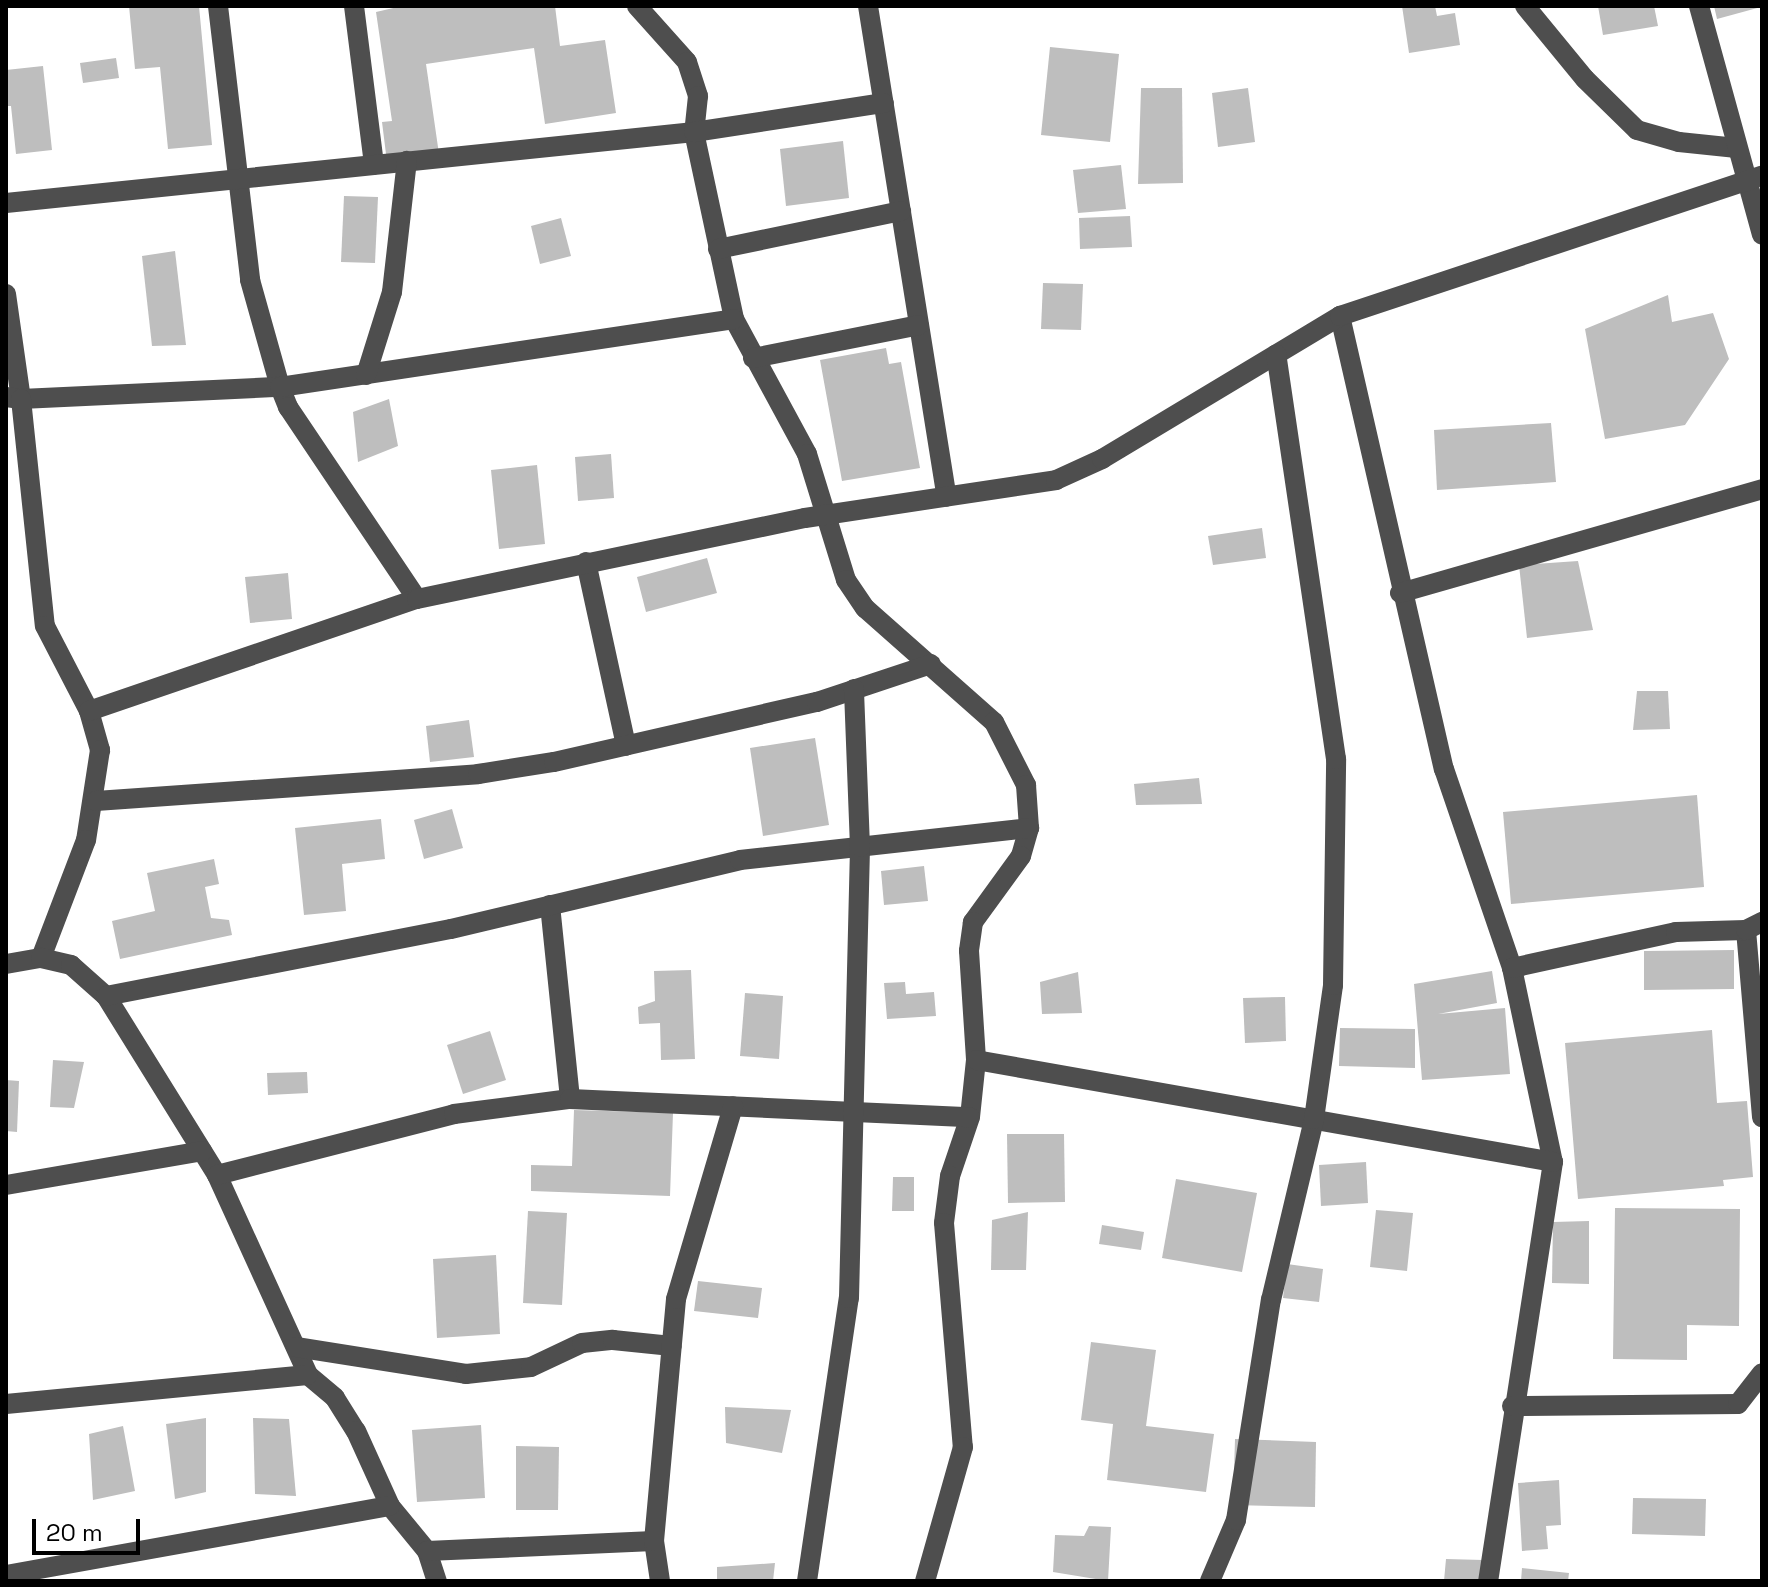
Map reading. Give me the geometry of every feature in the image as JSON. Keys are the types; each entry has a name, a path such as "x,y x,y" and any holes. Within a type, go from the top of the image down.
{"street":[{"path":"218,6 250,280 280,387 288,407 417,599"},
{"path":"354,6 374,165"},
{"path":"637,6 687,62 698,96 694,132 734,319 807,454 846,580 865,608 994,722 1026,785 1029,828 1021,856 973,922 969,951 976,1060 970,1117 950,1176 944,1223 963,1447 925,1581"},
{"path":"868,6 947,497"},
{"path":"1525,6 1585,79 1637,130 1679,142 1737,148"},
{"path":"1699,6 1737,148 1754,178 1762,234"},
{"path":"6,203 694,132 884,103"},
{"path":"366,375 392,292 407,161"},
{"path":"89,711 417,599 586,562 826,517 1056,480 1102,459 1340,316 1754,178"},
{"path":"718,249 901,211"},
{"path":"6,294 13,398 45,626 89,711 100,750 96,801 41,958"},
{"path":"1340,316 1400,593 1444,769 1512,968 1553,1162 1512,1406 1488,1581"},
{"path":"13,398 280,387 734,319"},
{"path":"753,358 919,325"},
{"path":"1210,1581 1236,1520 1271,1300 1314,1119 1333,985 1336,759 1276,354"},
{"path":"1400,593 1762,489"},
{"path":"586,562 626,746"},
{"path":"96,801 478,774 626,746 854,689 931,664"},
{"path":"807,1581 849,1298 857,1112 860,847 854,689"},
{"path":"106,996 550,905 740,860 1029,828"},
{"path":"550,905 570,1099"},
{"path":"1512,968 1676,932 1754,926 1761,1111"},
{"path":"6,964 41,958 71,965 106,996 217,1175 308,1375 335,1398 356,1431 390,1506 427,1551 437,1581"},
{"path":"976,1060 1553,1162"},
{"path":"217,1175 454,1114 570,1099 970,1117"},
{"path":"660,1581 654,1541 683,1262 733,1106"},
{"path":"6,1185 202,1151"},
{"path":"296,1347 466,1374 531,1367 582,1343 613,1340 672,1346"},
{"path":"1512,1406 1738,1404 1762,1373"},
{"path":"6,1404 308,1375"},
{"path":"6,1575 390,1506"},
{"path":"427,1551 654,1541"}],"building":[{"path":"129,6 199,6 212,145 168,149 160,67 135,69"},
{"path":"402,6 555,6 560,46 605,40 616,113 545,124 534,48 426,64 439,154 387,162 382,122 392,121 376,12"},
{"path":"1402,6 1435,6 1437,16 1455,13 1460,45 1409,53"},
{"path":"1598,6 1654,6 1658,26 1603,35"},
{"path":"1714,6 1761,6 1761,7 1717,19"},
{"path":"1050,47 1119,54 1110,142 1041,135"},
{"path":"116,58 119,78 83,83 80,63"},
{"path":"43,66 52,150 16,154 11,106 6,106 6,70"},
{"path":"1141,88 1182,88 1183,183 1138,184"},
{"path":"1248,88 1255,142 1218,147 1212,93"},
{"path":"843,141 849,198 786,206 780,149"},
{"path":"1121,165 1126,209 1078,213 1073,170"},
{"path":"344,196 378,197 375,263 341,262"},
{"path":"1130,216 1132,247 1080,249 1079,218"},
{"path":"561,218 571,256 540,264 531,226"},
{"path":"175,251 186,345 152,346 142,256"},
{"path":"1043,283 1083,284 1081,330 1041,329"},
{"path":"1668,295 1672,322 1713,313 1729,359 1685,425 1605,439 1585,329"},
{"path":"886,348 889,364 901,362 920,468 842,481 820,360"},
{"path":"389,399 398,446 358,462 353,412"},
{"path":"1551,423 1556,482 1437,490 1434,430"},
{"path":"611,454 614,498 578,501 575,457"},
{"path":"537,465 545,544 499,549 491,470"},
{"path":"1262,528 1266,558 1213,565 1208,536"},
{"path":"707,558 717,593 646,612 637,577"},
{"path":"1578,561 1593,630 1527,638 1519,565"},
{"path":"288,573 292,619 250,623 245,577"},
{"path":"1637,691 1668,691 1670,729 1633,730"},
{"path":"469,720 474,757 430,762 426,726"},
{"path":"815,738 829,825 763,836 750,748"},
{"path":"1199,778 1202,804 1136,805 1134,784"},
{"path":"1697,795 1704,887 1511,904 1503,812"},
{"path":"452,809 463,848 424,859 414,820"},
{"path":"381,819 385,859 342,864 346,911 304,915 295,828"},
{"path":"214,859 219,884 205,887 211,918 229,920 232,935 120,959 112,921 155,911 147,873"},
{"path":"924,866 928,901 884,905 881,871"},
{"path":"1734,950 1734,989 1644,990 1644,951"},
{"path":"691,970 695,1059 661,1060 660,1023 639,1024 638,1007 655,1001 654,971"},
{"path":"1492,971 1497,1003 1438,1014 1505,1008 1510,1074 1422,1080 1414,984"},
{"path":"1078,972 1082,1013 1042,1014 1040,982"},
{"path":"905,982 906,994 934,992 936,1016 887,1019 884,983"},
{"path":"745,993 783,996 779,1059 740,1056"},
{"path":"1285,997 1286,1041 1245,1043 1243,998"},
{"path":"1340,1028 1415,1029 1415,1068 1339,1066"},
{"path":"1712,1030 1717,1103 1747,1101 1753,1177 1723,1180 1724,1186 1578,1199 1565,1043"},
{"path":"490,1031 506,1080 463,1094 447,1045"},
{"path":"53,1060 84,1062 74,1108 50,1107"},
{"path":"307,1072 308,1093 268,1095 267,1073"},
{"path":"6,1080 19,1081 17,1132 6,1131"},
{"path":"574,1110 673,1113 670,1196 531,1191 531,1165 572,1166"},
{"path":"1007,1134 1064,1134 1065,1202 1008,1203"},
{"path":"1366,1162 1368,1203 1321,1206 1319,1165"},
{"path":"893,1177 914,1177 914,1211 892,1211"},
{"path":"1176,1179 1257,1193 1242,1272 1162,1258"},
{"path":"1615,1208 1740,1209 1739,1326 1687,1325 1687,1360 1613,1359"},
{"path":"1376,1210 1413,1213 1407,1271 1370,1267"},
{"path":"528,1211 567,1213 562,1305 523,1303"},
{"path":"1028,1212 1026,1270 991,1270 992,1220"},
{"path":"1589,1221 1589,1284 1552,1283 1553,1222"},
{"path":"1102,1225 1144,1232 1141,1250 1099,1244"},
{"path":"496,1255 500,1334 437,1338 433,1259"},
{"path":"1287,1264 1323,1269 1319,1302 1283,1298"},
{"path":"698,1281 762,1288 758,1318 694,1311"},
{"path":"1091,1342 1156,1350 1146,1426 1214,1434 1206,1492 1107,1480 1113,1424 1081,1420"},
{"path":"725,1407 791,1410 782,1453 726,1443"},
{"path":"206,1418 206,1492 175,1499 166,1424"},
{"path":"253,1418 289,1419 296,1496 255,1494"},
{"path":"481,1425 485,1498 417,1502 412,1430"},
{"path":"123,1426 135,1491 93,1500 89,1434"},
{"path":"1235,1439 1316,1442 1315,1507 1233,1505"},
{"path":"516,1446 559,1447 558,1510 516,1510"},
{"path":"1559,1480 1561,1525 1546,1526 1548,1549 1522,1551 1518,1483"},
{"path":"1633,1498 1706,1499 1705,1536 1632,1534"},
{"path":"1089,1526 1111,1527 1108,1581 1053,1572 1055,1535 1084,1536"},
{"path":"1446,1559 1483,1560 1482,1581 1444,1581"},
{"path":"775,1563 773,1581 717,1581 717,1567"},
{"path":"1522,1568 1569,1573 1568,1581 1521,1581"}]}
